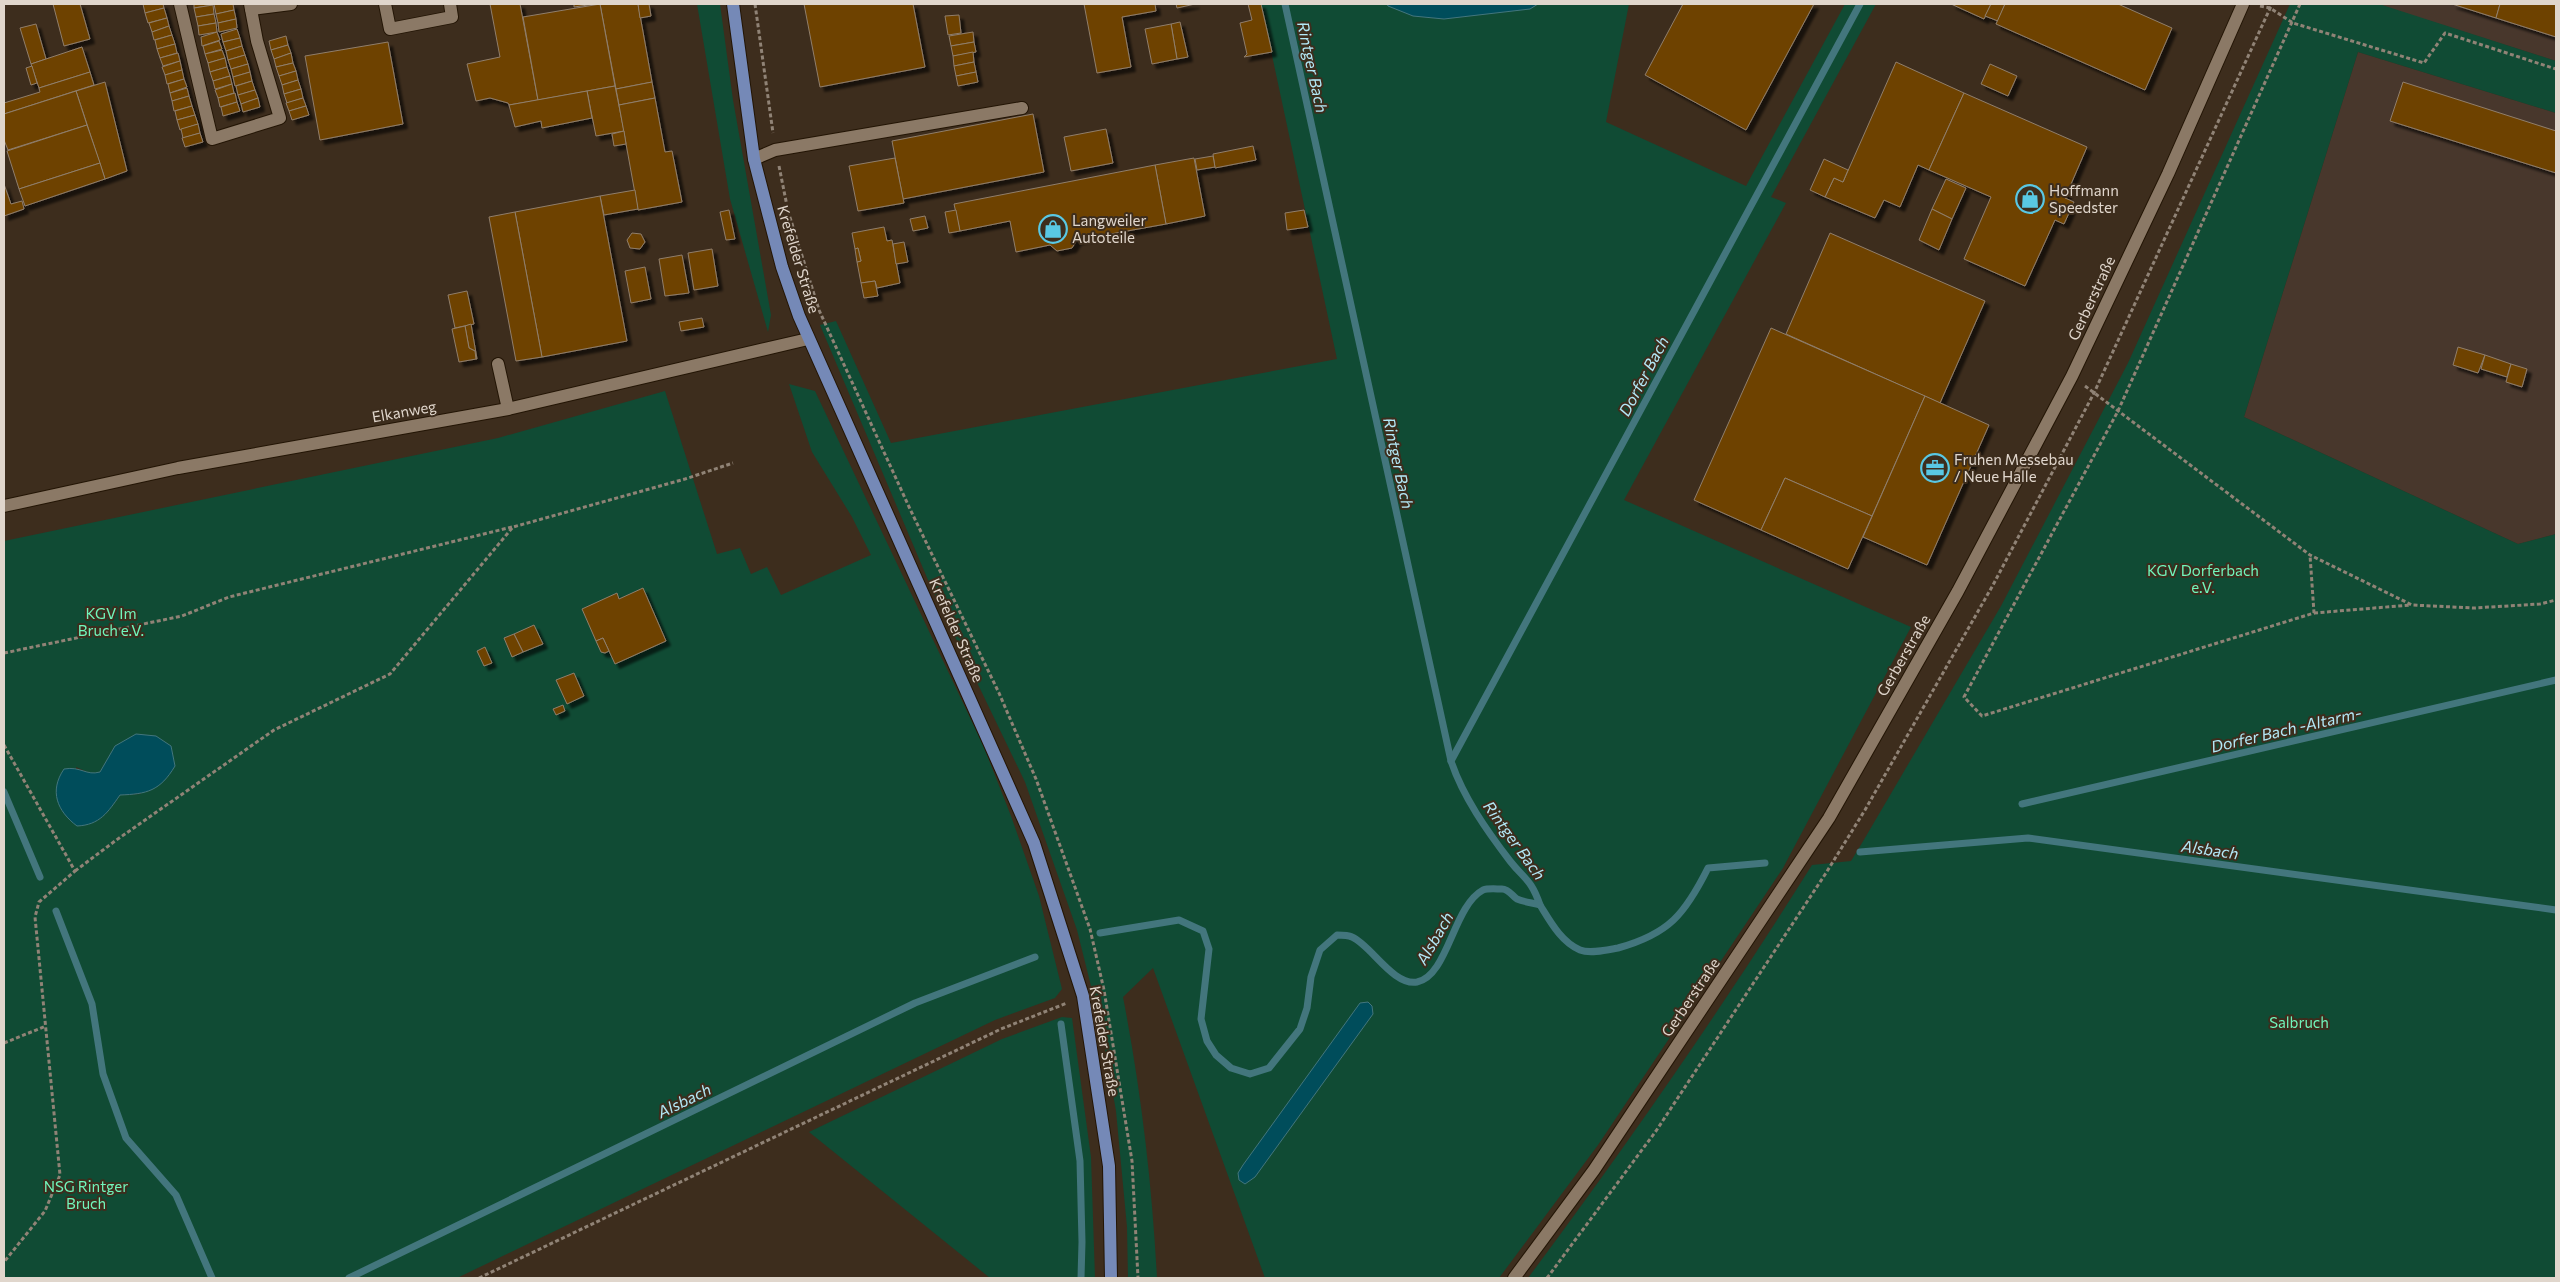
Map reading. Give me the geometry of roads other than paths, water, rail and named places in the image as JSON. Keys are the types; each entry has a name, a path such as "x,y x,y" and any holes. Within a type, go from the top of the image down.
{"main road":[{"name":"Krefelder Straße","path":"733,4 754,159 782,267 808,339 1034,843 1084,996 1108,1166 1111,1278"}],"street":[{"path":"180,4 212,139 280,118 257,41 251,6 290,4"},
{"path":"385,4 390,29 452,17 450,4"},
{"name":"Gerberstraße","path":"1514,1278 1594,1170 1829,818 1958,592 2072,376 2168,174 2243,4"},
{"path":"754,159 775,150 1022,108"},
{"name":"Elkanweg","path":"4,506 178,468 508,410 808,339"},
{"path":"498,364 508,410"}],"water":[{"path":"1387,4 1538,4 1530,9 1444,19 1413,16"},
{"path":"136,734 156,736 171,746 175,766 164,781 152,790 138,794 120,795 98,820 77,826 64,814 57,800 57,785 64,769 70,768 91,773 100,772 115,746"},
{"path":"1368,1002 1372,1006 1373,1014 1255,1177 1245,1184 1239,1180 1238,1173 1243,1165 1360,1003"}],"waterway":[{"name":"Rintger Bach","path":"1285,4 1451,761 1462,788 1476,813 1510,861 1531,885 1540,905"},
{"name":"Dorfer Bach","path":"1451,761 1860,4"},
{"name":"Dorfer Bach -Altarm-","path":"2022,804 2556,680"},
{"path":"4,792 40,877"},
{"name":"Alsbach","path":"1860,852 2028,838 2556,910"},
{"name":"Alsbach","path":"1100,933 1179,920 1203,931 1209,949 1201,1019 1207,1041 1216,1055 1231,1068 1250,1074 1269,1068 1300,1029 1307,1008 1311,977 1320,950 1337,935 1347,935 1359,941 1399,978 1408,982 1417,982 1428,977 1436,967 1464,910 1473,898 1483,890 1504,889 1517,899 1540,905 1567,942 1580,950 1589,952 1618,948 1663,929 1683,910 1708,868 1765,863"},
{"path":"56,911 92,1004 103,1074 126,1138 176,1195 212,1278"},
{"name":"Alsbach","path":"349,1278 915,1003 1035,957"},
{"path":"1061,1024 1080,1161 1081,1278"}],"place":[{"name":"Hoffmann Speedster","path":"2030,199"},
{"name":"Langweiler Autoteile","path":"1053,229"},
{"name":"Fruhen Messebau / Neue Halle","path":"1935,468"}],"park label":[{"name":"KGV Dorferbach e.V.","path":"2203,578"},
{"name":"KGV Im Bruch e.V.","path":"111,622"},
{"name":"Salbruch","path":"2299,1022"},
{"name":"NSG Rintger Bruch","path":"86,1194"}]}
